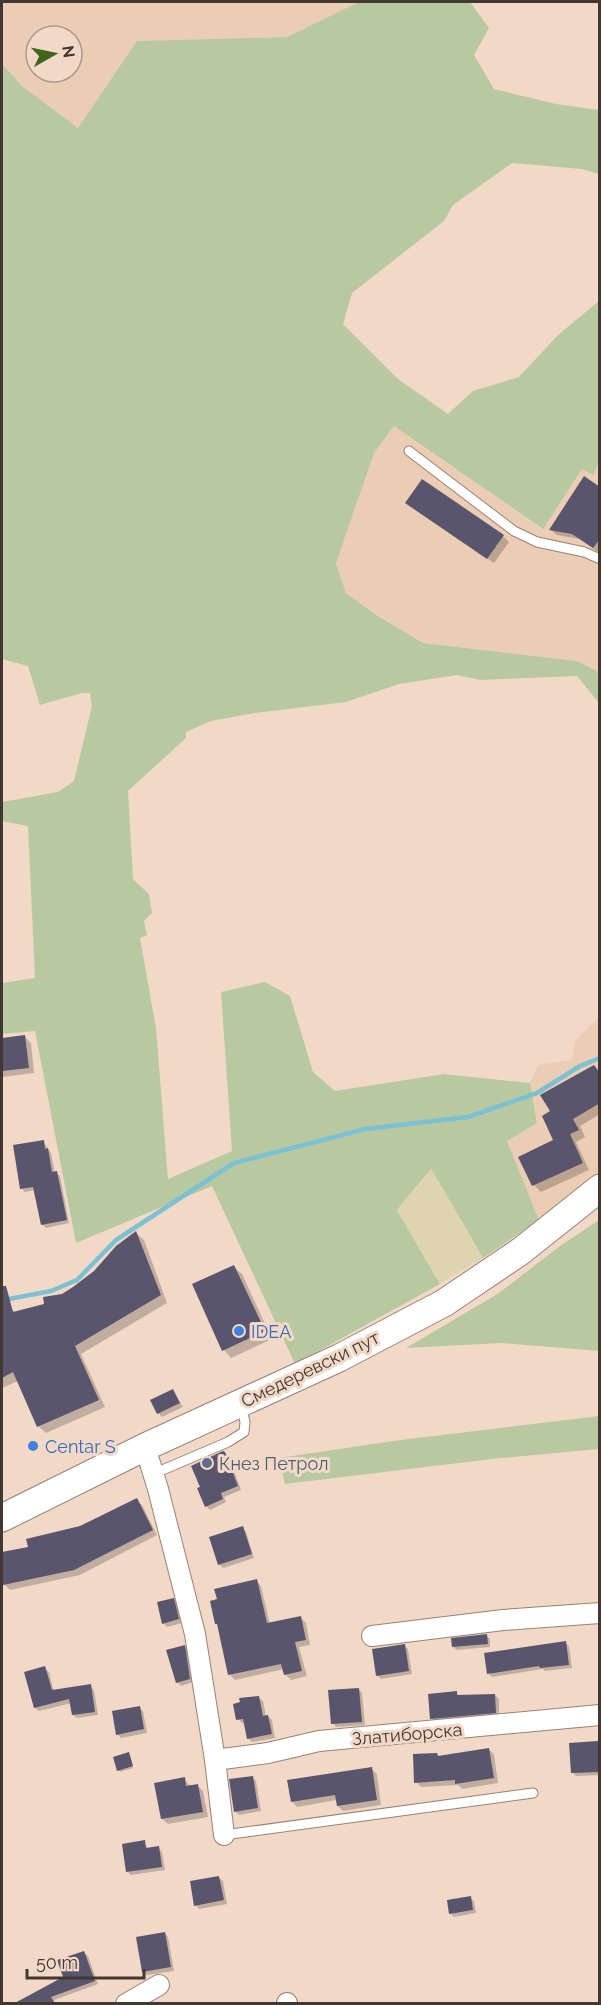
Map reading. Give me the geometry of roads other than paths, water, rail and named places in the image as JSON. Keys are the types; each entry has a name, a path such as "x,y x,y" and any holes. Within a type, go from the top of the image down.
{"main road":[{"name":"Смедеревски пут","path":"2,1518 145,1447 339,1358 444,1303 521,1251 600,1188"}],"street":[{"path":"145,1447 195,1634 215,1760 224,1835"},
{"path":"372,1636 503,1620 600,1613"},
{"name":"Златиборска","path":"215,1760 268,1753 319,1741 600,1715"},
{"path":"126,2004 159,1985"}],"lane":[{"path":"409,451 514,531 537,542 584,552 600,559"},
{"path":"153,1473 228,1442 244,1432 245,1422 241,1403"},
{"path":"224,1835 533,1793"}],"waterway":[{"path":"2,1298 9,1299 51,1291 77,1280 116,1240 234,1163 365,1129 468,1117 537,1093 580,1066 600,1058"}],"place":[{"name":"IDEA","path":"239,1331"},
{"name":"Centar S","path":"33,1446"},
{"name":"Кнез Петрол","path":"207,1463"}]}
